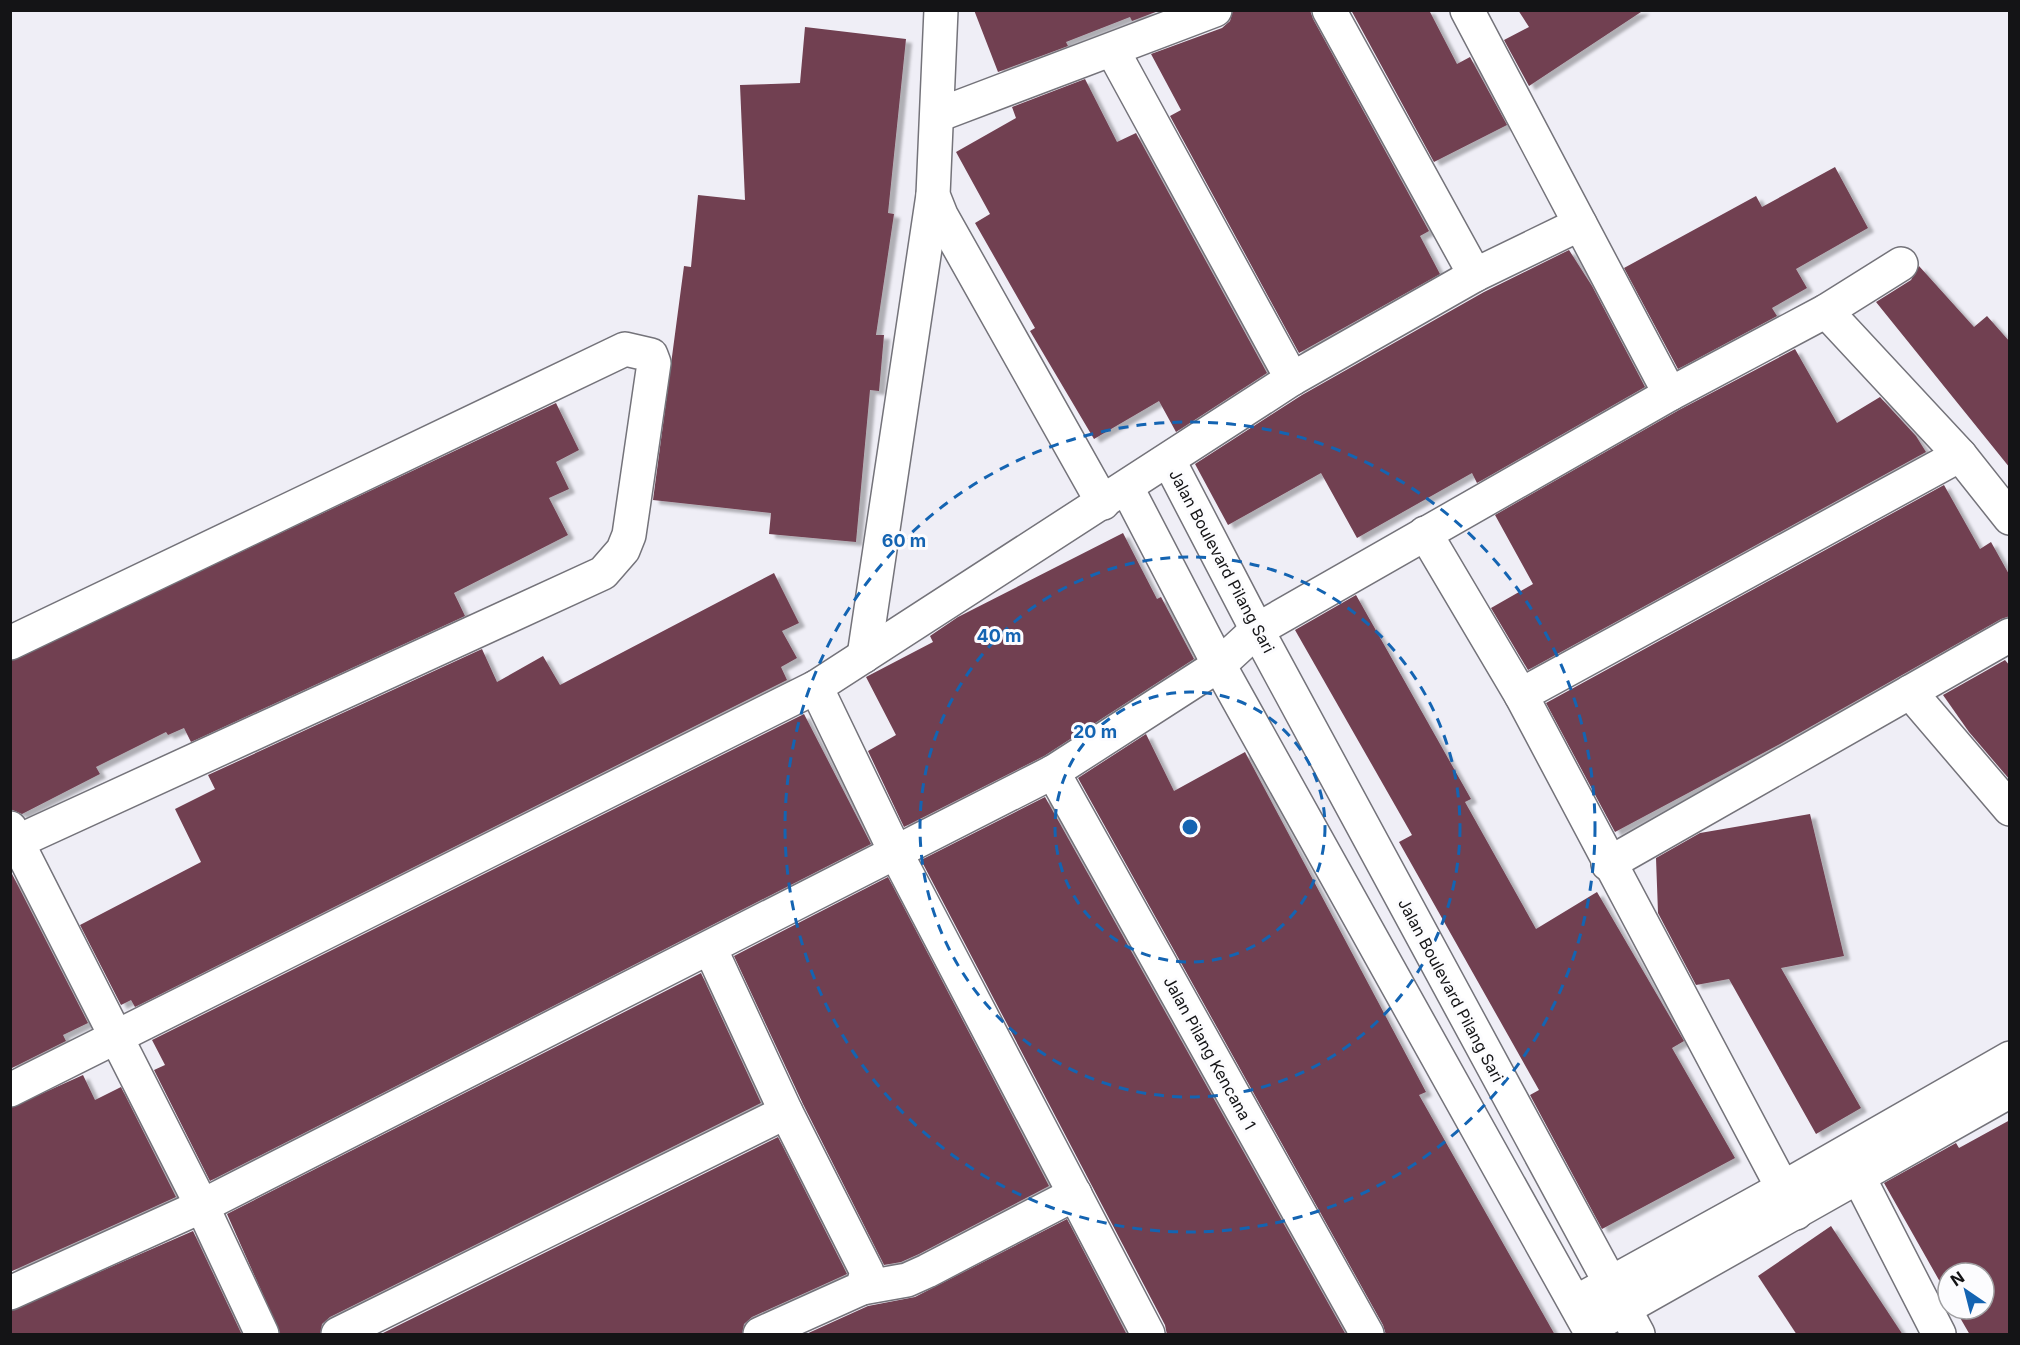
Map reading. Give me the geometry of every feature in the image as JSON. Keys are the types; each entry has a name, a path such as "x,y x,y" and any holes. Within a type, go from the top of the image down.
{"street":[{"path":"864,656 933,195 941,10"},
{"path":"938,115 1113,51 1215,10"},
{"path":"1329,10 1475,275"},
{"path":"1467,10 1670,394"},
{"path":"1113,51 1292,379"},
{"path":"933,195 1219,665 1388,966 1584,1325 1624,1309 1789,1200 1914,1129 2010,1091"},
{"path":"1169,461 1292,379 1475,275 1580,224"},
{"path":"10,1293 202,1206 1053,772 1219,665 1257,630 1670,394 1826,311 1901,264"},
{"path":"1826,311 1960,455 2010,518"},
{"path":"10,643 625,348 651,355 654,363 629,535 623,550 603,573 12,838 118,1038 202,1206 262,1335"},
{"path":"1521,695 1960,455"},
{"name":"Jalan Boulevard Pilang Sari","path":"10,1090 816,687 1169,461 1426,945 1624,1309"},
{"path":"1425,533 1521,695 1608,864 1789,1200"},
{"path":"1608,864 2010,634"},
{"path":"816,687 896,853 1148,1335"},
{"path":"1910,692 2010,809"},
{"name":"Jalan Pilang Kencana 1","path":"1053,772 1367,1335"},
{"path":"1388,966 1426,945"},
{"path":"710,948 786,1112 864,1264 867,1272 862,1287"},
{"path":"1789,1200 1859,1178 1914,1129 2010,1058"},
{"path":"338,1335 786,1112"},
{"path":"1859,1178 1939,1335"},
{"path":"760,1335 862,1287 907,1280 1075,1194"}],"building":[{"path":"974,10 1161,10 1132,21 1130,17 1066,42 1068,46 998,72"},
{"path":"1233,10 1310,10 1429,231 1420,236 1440,274 1299,353 1170,116 1181,110 1151,54 1222,28 1230,21"},
{"path":"1351,10 1429,10 1457,64 1470,57 1507,125 1434,162"},
{"path":"1518,10 1644,10 1529,86 1504,40 1529,27"},
{"path":"805,27 906,39 888,213 894,214 876,335 884,335 879,391 870,390 856,542 769,534 771,513 653,500 684,266 691,267 698,195 745,200 740,85 800,83"},
{"path":"1085,79 1117,142 1136,133 1267,373 1176,432 1159,401 1094,439 1030,331 1035,328 975,223 990,214 956,152 1016,118 1012,107"},
{"path":"1835,167 1868,228 1796,269 1807,288 1772,308 1777,316 1678,369 1624,268 1756,196 1762,207"},
{"path":"1569,250 1592,286 1645,387 1477,483 1472,473 1357,538 1321,473 1228,525 1195,464 1302,395 1484,292"},
{"path":"1919,266 1974,327 1987,316 2010,342 2010,468 1876,302 1911,280"},
{"path":"1795,349 1837,423 1880,397 1916,436 1926,452 1528,670 1491,608 1533,584 1495,515 1679,410"},
{"path":"556,403 579,450 556,462 569,489 549,498 568,535 454,593 465,616 191,742 184,728 168,735 166,732 96,767 100,774 22,814 10,809 10,661"},
{"path":"1944,485 1980,549 1991,542 2010,576 2010,616 1780,744 1615,832 1546,703"},
{"path":"1123,533 1157,599 1161,597 1194,659 1044,756 904,827 868,751 896,735 866,677 933,642 930,636 958,617"},
{"path":"774,573 799,623 782,631 797,658 781,667 787,680 135,1007 131,1000 121,1005 80,925 201,862 175,809 215,789 208,775 482,649 497,682 543,656 560,685"},
{"path":"1356,595 1471,799 1465,802 1536,929 1597,892 1684,1041 1672,1048 1735,1158 1602,1229 1530,1095 1539,1090 1399,842 1412,835 1295,630"},
{"path":"2005,660 2010,666 2010,780 1969,732 1943,695"},
{"path":"804,714 871,844 210,1181 154,1070 165,1065 152,1040"},
{"path":"1146,734 1174,791 1245,752 1426,1092 1419,1095 1555,1335 1386,1335 1383,1325 1078,778"},
{"path":"1045,797 1346,1335 1167,1335 1165,1325 921,860"},
{"path":"1810,814 1844,956 1781,968 1861,1108 1816,1134 1729,979 1696,985 1658,913 1656,858 1700,833"},
{"path":"10,870 88,1023 63,1035 66,1041 10,1069"},
{"path":"888,877 1049,1186 919,1254 901,1262 884,1265 803,1104 734,956"},
{"path":"701,973 761,1103 330,1317 322,1324 320,1335 281,1335 227,1214"},
{"path":"83,1075 95,1100 121,1087 176,1197 10,1272 10,1108"},
{"path":"2010,1120 2010,1335 1970,1335 1962,1321 1996,1321 1996,1261 1936,1261 1936,1275 1884,1183 1956,1143 1959,1148"},
{"path":"778,1137 847,1274 752,1317 744,1324 742,1335 379,1335"},
{"path":"1067,1219 1127,1335 804,1335 868,1306 915,1297"},
{"path":"1831,1226 1903,1335 1797,1335 1758,1276"},
{"path":"193,1231 242,1335 10,1335 10,1311"}]}
